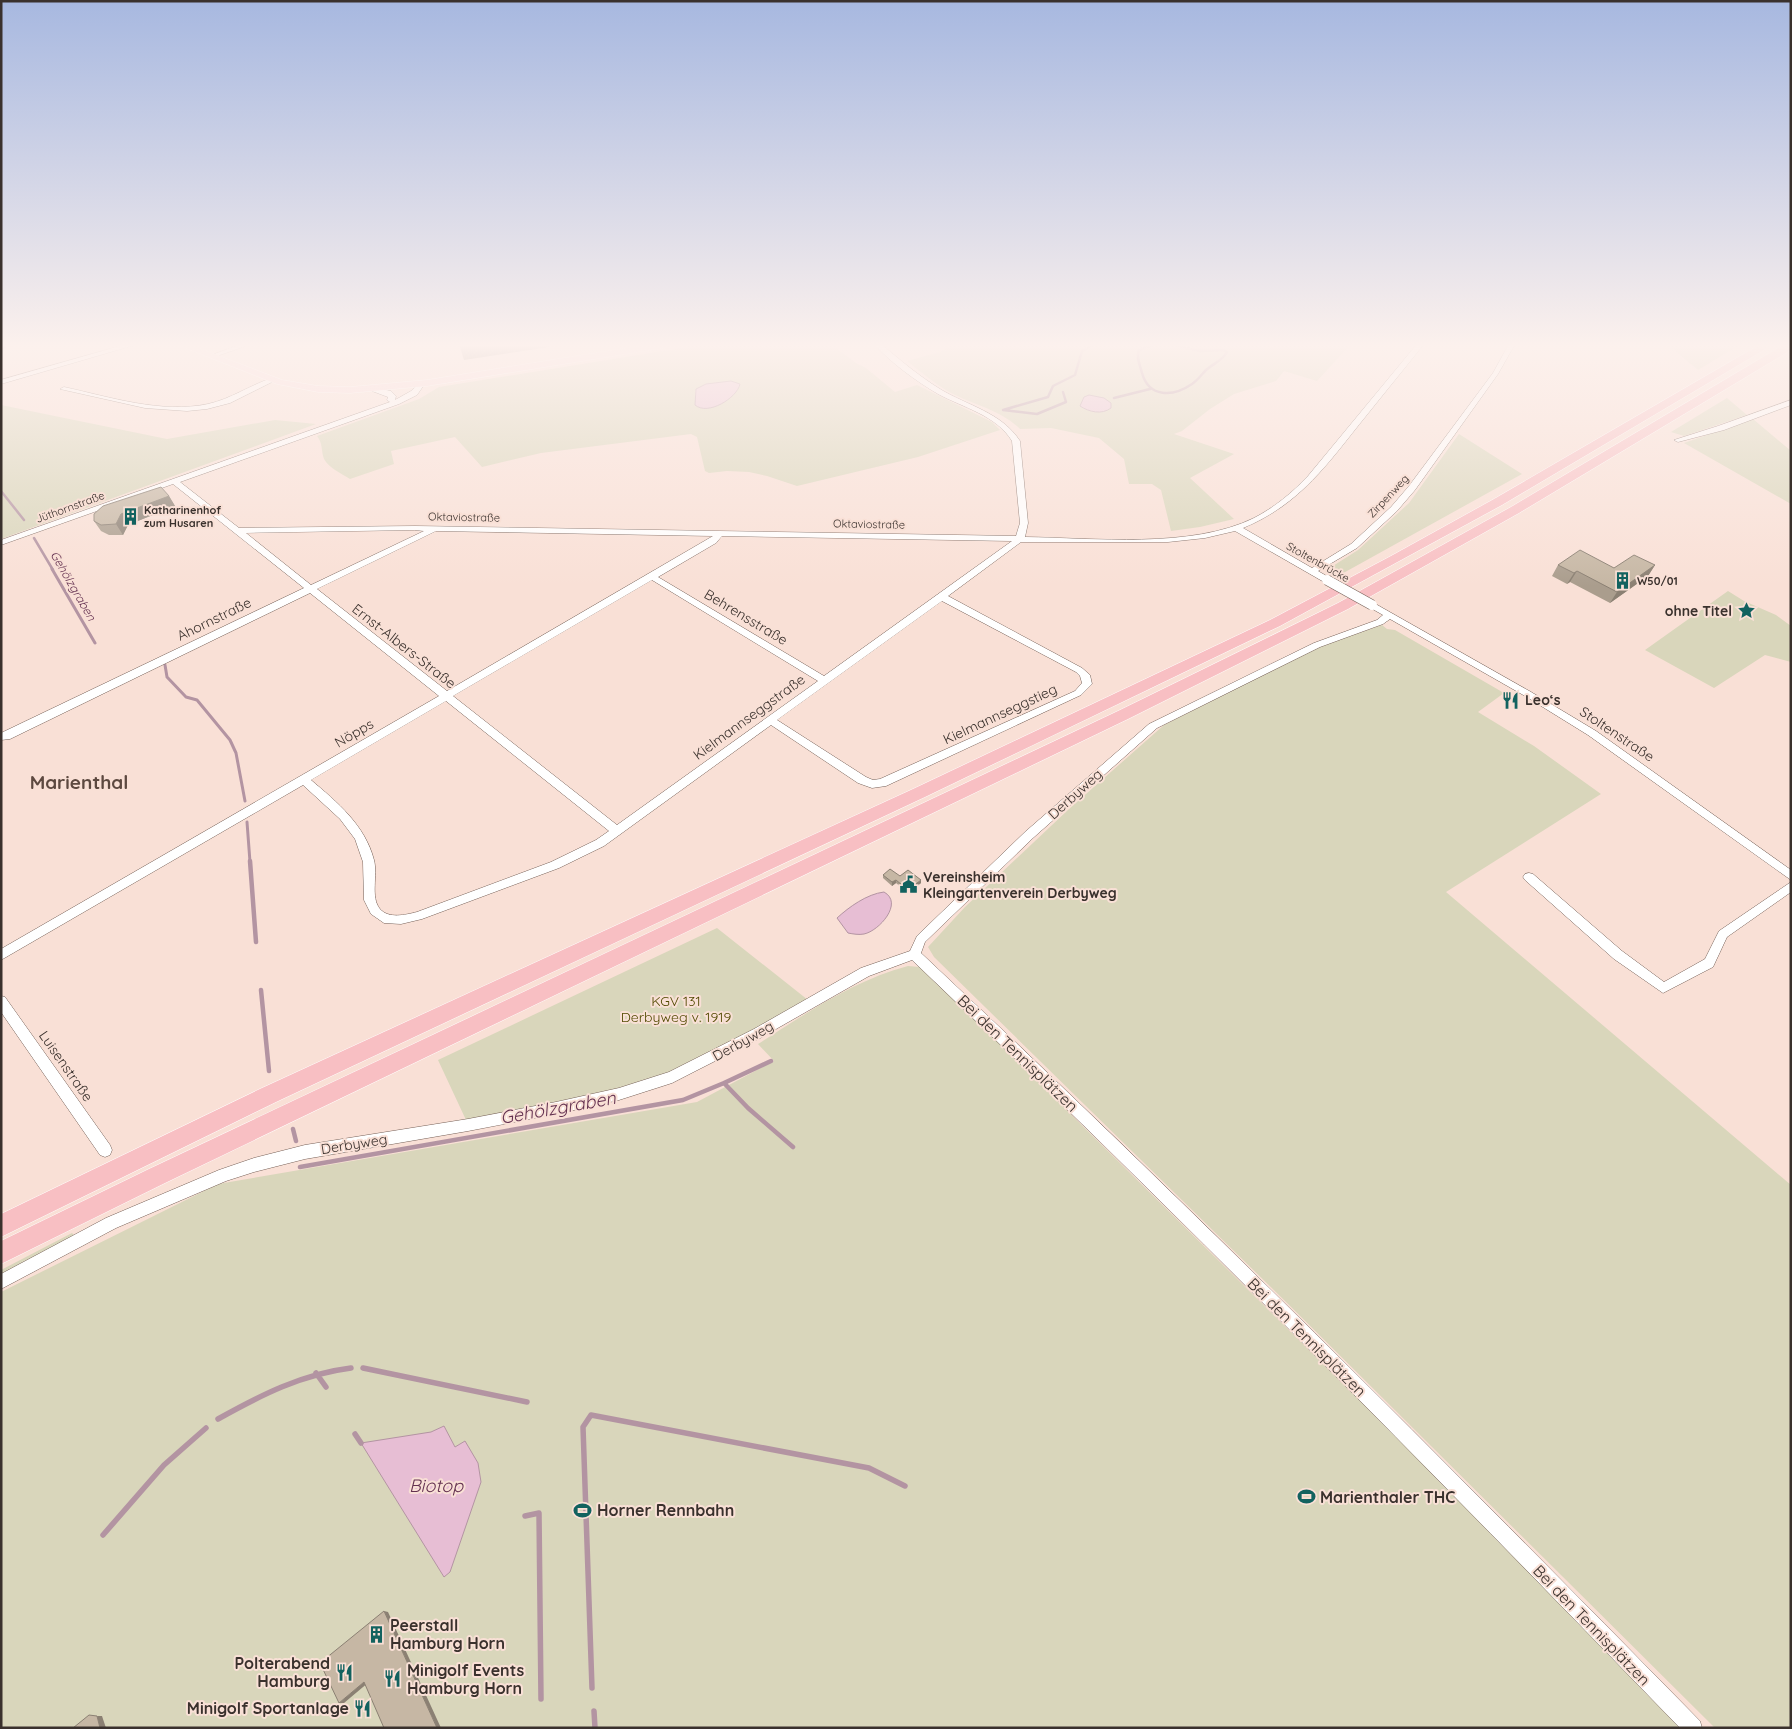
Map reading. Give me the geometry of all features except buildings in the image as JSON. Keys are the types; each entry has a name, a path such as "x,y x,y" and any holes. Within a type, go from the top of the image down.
{"highway":[{"path":"1,1226 269,1095 919,793 1275,623 1396,559 1631,425"},
{"path":"1,1253 157,1176 1122,715 1343,606 1515,510 1658,425"}],"street":[{"name":"Jüthornstraße","path":"1,544 332,425"},
{"path":"1003,425 1011,431 1016,441 1024,523 1020,538"},
{"name":"Oktaviostraße","path":"235,531 436,528 1171,540 1205,536 1236,528 1264,516 1286,502 1312,476 1354,425"},
{"name":"Zirpenweg","path":"1312,571 1354,546 1394,509 1412,488 1458,425"},
{"path":"1678,440 1727,425"},
{"name":"Ernst-Albers-Straße","path":"174,481 235,531 617,830"},
{"name":"Ahornstraße","path":"3,739 309,588 436,528"},
{"name":"Stoltenbrücke","path":"1236,528 1390,615"},
{"name":"Nöpps","path":"1,955 652,577 713,541 720,533"},
{"name":"Kielmannseggstraße","path":"304,780 342,814 355,829 364,846 369,862 372,907 376,912 386,918 396,920 426,914 555,865 600,843 1012,546 1020,538"},
{"name":"Behrensstraße","path":"652,577 825,681"},
{"name":"Kielmannseggstieg","path":"770,720 862,780 872,784 882,783 1078,693 1087,684 1086,675 1079,670 942,596"},
{"name":"Stoltenstraße","path":"1390,615 1592,733 1791,876"},
{"name":"Derbyweg","path":"1,1282 111,1223 224,1175 305,1152 502,1119 619,1094 672,1077 770,1026 865,972 914,954 921,940 1029,835 1153,726 1317,645 1380,622 1390,615"},
{"path":"1529,877 1618,955 1664,988 1709,963 1723,934 1791,886"},
{"name":"Bei den Tennisplätzen","path":"914,954 1037,1070 1473,1502 1693,1728"},
{"name":"Luisenstraße","path":"1,1001 104,1150"}],"green space":[{"path":"1,425 97,425 167,439 248,425 314,425 1,539"},
{"path":"348,425 995,425 1000,430 918,457 797,486 749,472 727,471 709,473 705,471 697,437 691,434 541,453 482,467 455,437 391,451 394,464 350,479 326,462 317,436"},
{"path":"1016,425 1190,425 1174,434 1234,454 1190,478 1234,519 1171,531 1161,490 1152,484 1129,484 1124,459 1099,438 1051,428 1020,429"},
{"path":"1683,425 1718,425 1684,436 1671,432"},
{"path":"1737,425 1760,425 1791,451 1791,504 1684,443"},
{"path":"1459,434 1522,474 1338,576 1325,571 1358,550 1409,503"},
{"path":"1728,591 1744,601 1776,615 1791,626 1791,662 1765,655 1714,688 1645,650"},
{"path":"1382,625 1387,629 1395,630 1504,693 1478,712 1534,746 1601,794 1446,892 1791,1185 1791,1728 1715,1728 1288,1304 934,957 928,947 965,907 1069,809 1164,725 1320,646"},
{"name":"KGV 131 Derbyweg v. 1919","path":"717,928 808,1000 758,1030 671,1073 632,1087 466,1120 438,1060"},
{"name":"Horner Rennbahn","path":"908,966 920,967 928,973 1691,1728 1,1728 1,1292 218,1184 697,1102 774,1061 758,1044 849,989 888,972"},
{"path":"72,1233 76,1237 1,1277 1,1270"}],"water":[{"path":"884,892 889,897 891,903 887,916 882,922 870,932 864,934 848,933 837,918 871,895"},
{"name":"Biotop","path":"444,1426 455,1447 465,1441 478,1463 481,1482 450,1572 444,1577 361,1443 431,1432"}],"waterway":[{"name":"Gehölzgraben","path":"1,491 24,520"},
{"name":"Gehölzgraben","path":"34,538 53,570"},
{"name":"Gehölzgraben","path":"52,569 95,643"},
{"name":"Gehölzgraben","path":"165,665 167,677 186,697 197,700 230,740 236,753 245,801"},
{"name":"Gehölzgraben","path":"247,822 250,862"},
{"name":"Gehölzgraben","path":"250,861 256,942"},
{"name":"Gehölzgraben","path":"261,990 269,1071"},
{"path":"724,1083 771,1061"},
{"name":"Gehölzgraben","path":"300,1167 683,1100 724,1083"},
{"name":"Gehölzgraben","path":"724,1083 748,1108 793,1147"},
{"name":"Gehölzgraben","path":"293,1129 296,1141"},
{"path":"317,1375 351,1368"},
{"path":"363,1368 527,1402"},
{"path":"218,1419 282,1387 317,1375"},
{"path":"317,1375 326,1387"},
{"path":"592,1688 583,1427 591,1415 869,1468 905,1486"},
{"path":"103,1535 164,1465 206,1428"},
{"path":"355,1434 361,1443"},
{"path":"525,1516 539,1513 541,1699"},
{"path":"594,1711 595,1728"}],"place":[{"name":"Katharinenhof zum Husaren","path":"130,516"},
{"name":"W50/01","path":"1623,581"},
{"name":"ohne Titel","path":"1746,611"},
{"name":"Leo‘s","path":"1511,700"},
{"name":"Vereinsheim Kleingartenverein Derbyweg","path":"909,885"},
{"name":"Marienthaler THC","path":"1306,1497"},
{"name":"Horner Rennbahn","path":"583,1510"},
{"name":"Peerstall Hamburg Horn","path":"376,1634"},
{"name":"Polterabend Hamburg","path":"344,1672"},
{"name":"Minigolf Events Hamburg Horn","path":"393,1679"},
{"name":"Minigolf Sportanlage","path":"363,1708"}],"district":[{"name":"Marienthal","path":"79,782"}]}
